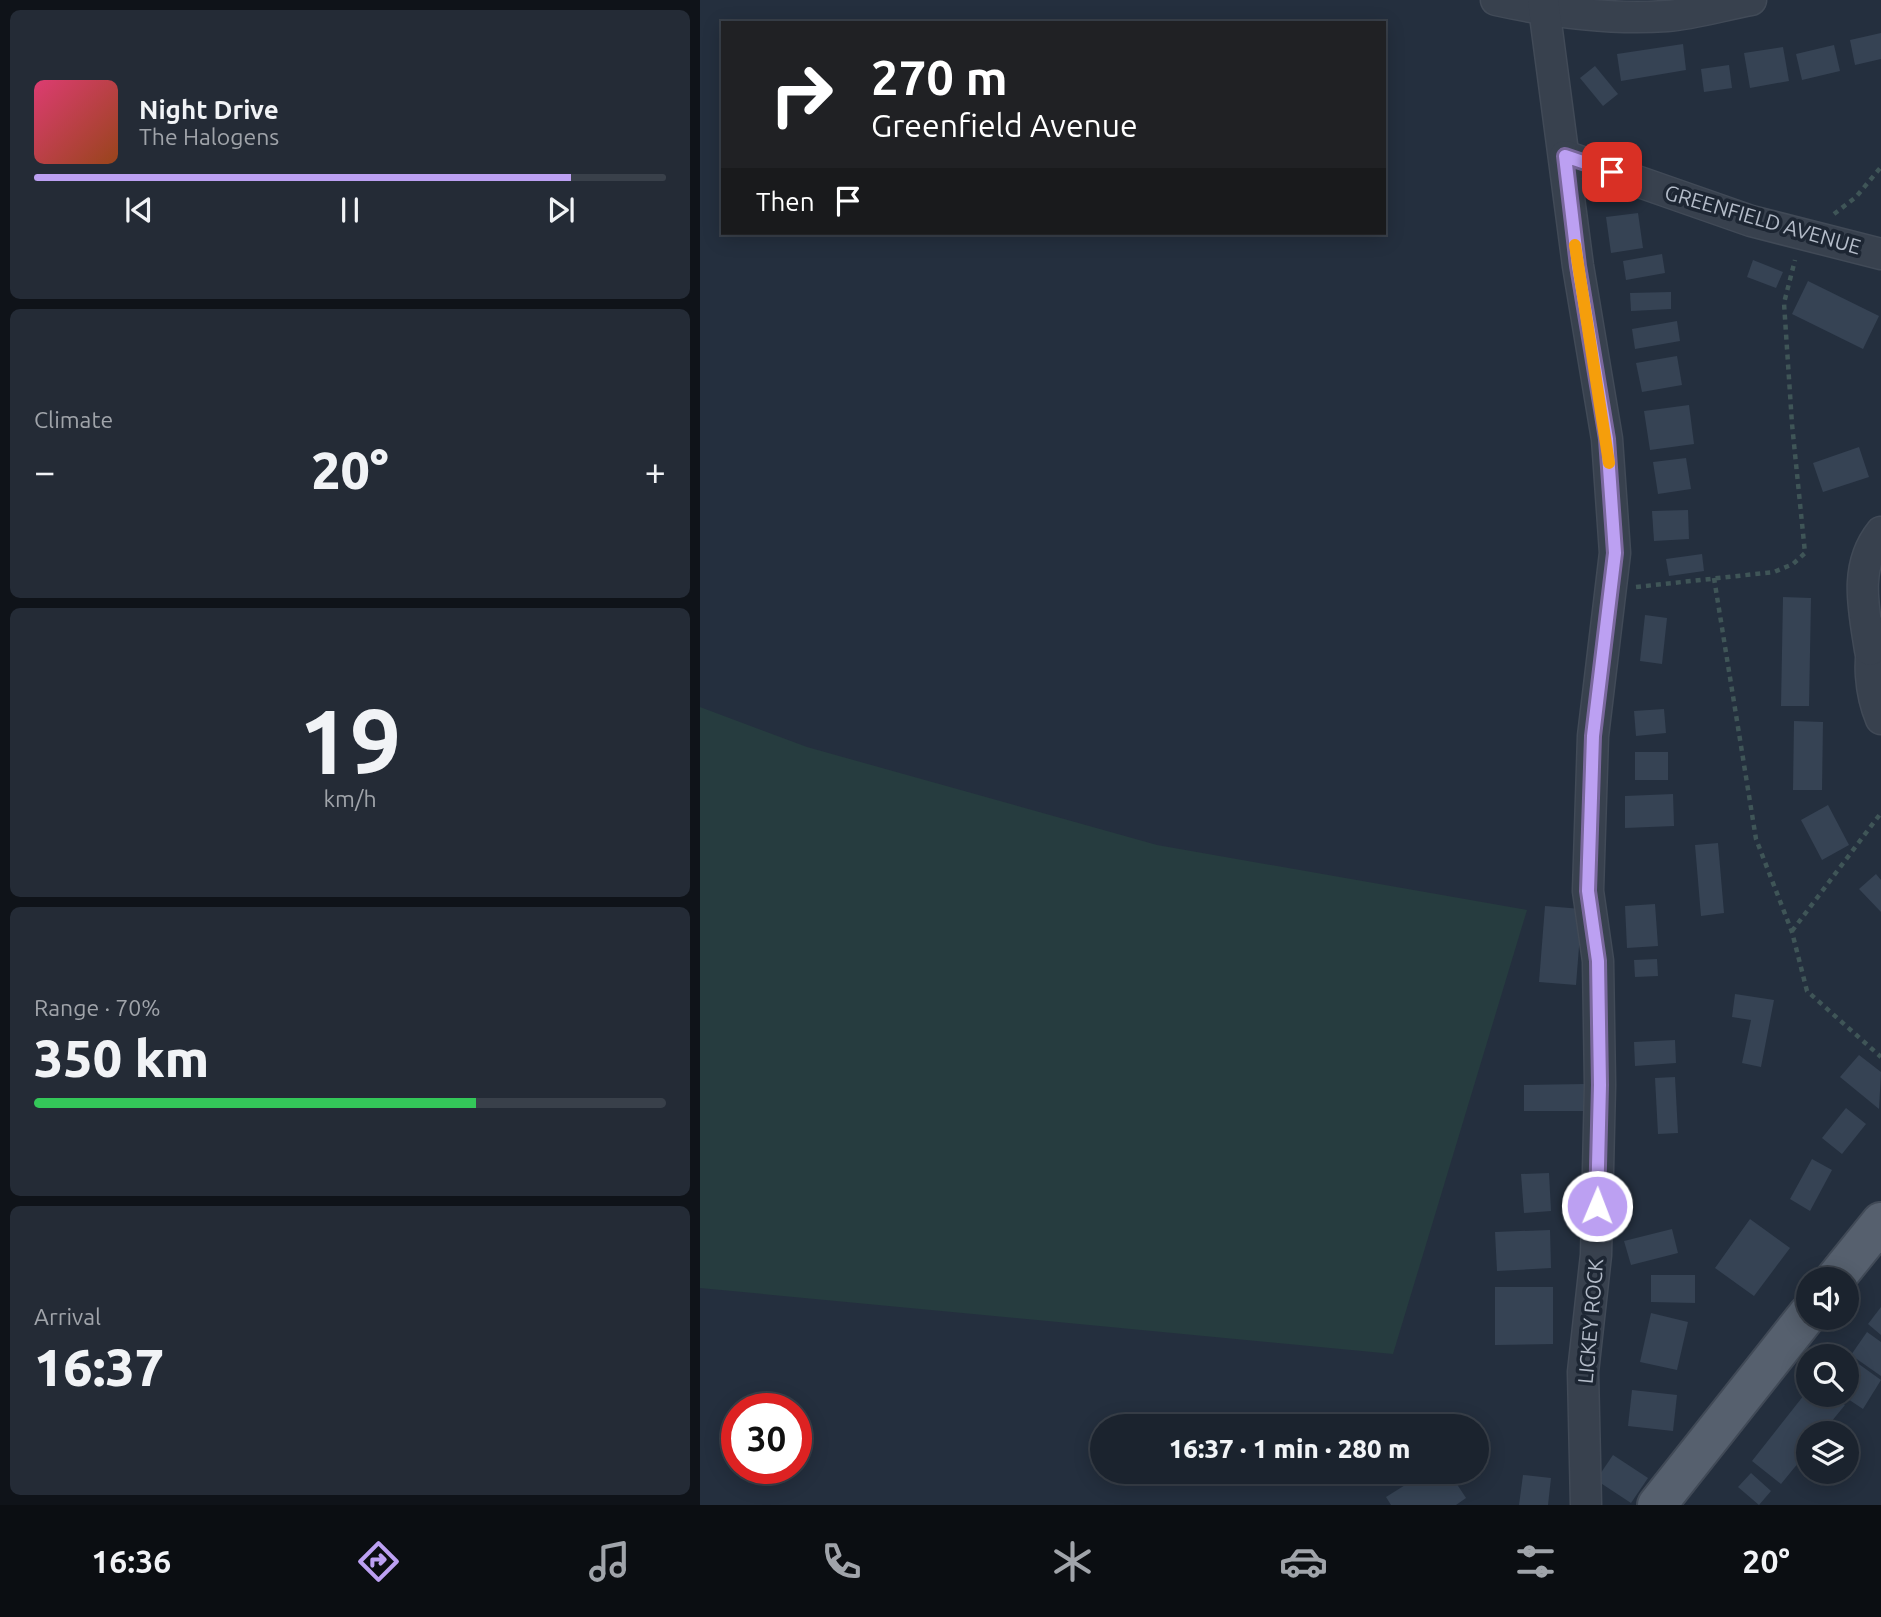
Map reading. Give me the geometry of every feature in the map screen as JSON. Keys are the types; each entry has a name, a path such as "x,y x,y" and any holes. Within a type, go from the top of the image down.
{"main road":[{"path":"1845,1267 1881,1222"},
{"path":"1657,1505 1796,1329"}],"street":[{"path":"1496,0 1628,16 1668,16 1751,0"},
{"name":"LICKEY ROCK","path":"1544,5 1578,266 1607,439 1615,553 1593,736 1588,891 1598,961 1600,1085 1596,1255 1583,1372 1586,1505"},
{"name":"GREENFIELD AVENUE","path":"1565,156 1751,221 1881,254"},
{"path":"1881,532 1870,545 1860,587 1875,705 1881,719"},
{"path":"1870,650 1881,619"}],"path":[{"path":"1611,590 1774,572 1793,564 1805,553 1791,424 1784,303 1796,255 1837,209 1856,197 1881,167"},
{"path":"1714,578 1756,839 1792,932 1807,991 1881,1057"},
{"path":"1792,932 1881,813"}],"green space":[{"path":"700,707 807,747 1157,845 1527,910 1393,1354 700,1288"}],"building":[{"path":"1881,33 1881,59 1855,65 1850,40"},
{"path":"1683,44 1686,70 1621,81 1617,54"},
{"path":"1834,45 1840,71 1802,80 1796,54"},
{"path":"1783,47 1789,81 1750,88 1744,53"},
{"path":"1729,65 1732,88 1704,92 1701,69"},
{"path":"1595,66 1618,94 1603,106 1580,78"},
{"path":"1638,213 1643,248 1611,253 1606,217"},
{"path":"1662,254 1665,273 1626,280 1623,261"},
{"path":"1753,260 1783,272 1776,288 1747,277"},
{"path":"1808,281 1879,316 1863,349 1792,314"},
{"path":"1671,292 1671,309 1631,311 1630,293"},
{"path":"1677,321 1680,341 1635,349 1632,329"},
{"path":"1677,356 1682,385 1642,392 1636,363"},
{"path":"1689,405 1694,444 1650,450 1644,411"},
{"path":"1859,447 1869,477 1823,492 1813,463"},
{"path":"1686,458 1691,489 1658,494 1653,462"},
{"path":"1688,510 1689,539 1654,541 1652,511"},
{"path":"1702,554 1704,571 1669,576 1666,559"},
{"path":"1783,597 1811,598 1809,706 1781,706"},
{"path":"1645,615 1667,618 1662,664 1640,661"},
{"path":"1664,709 1666,733 1636,736 1634,711"},
{"path":"1794,721 1823,722 1822,790 1793,790"},
{"path":"1635,752 1668,752 1668,780 1635,780"},
{"path":"1673,794 1674,826 1625,828 1625,796"},
{"path":"1828,805 1849,845 1822,860 1801,820"},
{"path":"1718,843 1724,913 1701,916 1695,845"},
{"path":"1876,874 1881,880 1881,912 1859,889"},
{"path":"1655,904 1658,946 1627,948 1625,906"},
{"path":"1545,906 1582,909 1576,985 1539,982"},
{"path":"1657,959 1658,976 1635,977 1634,960"},
{"path":"1735,994 1774,1000 1761,1067 1742,1063 1751,1020 1732,1017"},
{"path":"1675,1040 1676,1063 1635,1066 1634,1042"},
{"path":"1859,1055 1881,1072 1879,1109 1840,1077"},
{"path":"1675,1077 1678,1133 1658,1134 1655,1078"},
{"path":"1585,1084 1585,1111 1524,1111 1524,1085"},
{"path":"1846,1108 1866,1124 1842,1154 1822,1138"},
{"path":"1812,1159 1832,1170 1810,1211 1790,1199"},
{"path":"1549,1173 1551,1211 1524,1213 1521,1174"},
{"path":"1750,1219 1790,1248 1754,1296 1715,1268"},
{"path":"1672,1229 1678,1253 1631,1265 1624,1241"},
{"path":"1550,1230 1551,1268 1497,1271 1495,1232"},
{"path":"1651,1275 1695,1275 1695,1303 1651,1302"},
{"path":"1495,1287 1553,1287 1553,1344 1495,1345"},
{"path":"1881,1307 1881,1335 1868,1324"},
{"path":"1651,1313 1688,1322 1677,1370 1640,1362"},
{"path":"1867,1332 1881,1342 1881,1376 1859,1361 1859,1344"},
{"path":"1859,1364 1881,1380 1863,1409 1859,1406"},
{"path":"1632,1390 1677,1395 1673,1431 1628,1426"},
{"path":"1796,1405 1843,1407 1832,1421 1796,1421 1796,1466 1781,1484 1752,1461"},
{"path":"1613,1455 1648,1478 1631,1503 1596,1480"},
{"path":"1751,1473 1771,1491 1759,1505 1738,1487"},
{"path":"1523,1475 1551,1478 1548,1505 1519,1505"},
{"path":"1407,1484 1457,1484 1466,1498 1456,1505 1391,1505 1386,1497"}],"slow traffic":[{"path":"1575,245 1609,463"}],"route":[{"path":"1597,1206 1600,1085 1598,961 1588,891 1593,736 1615,553 1607,439 1578,266 1565,156 1612,172"}]}
